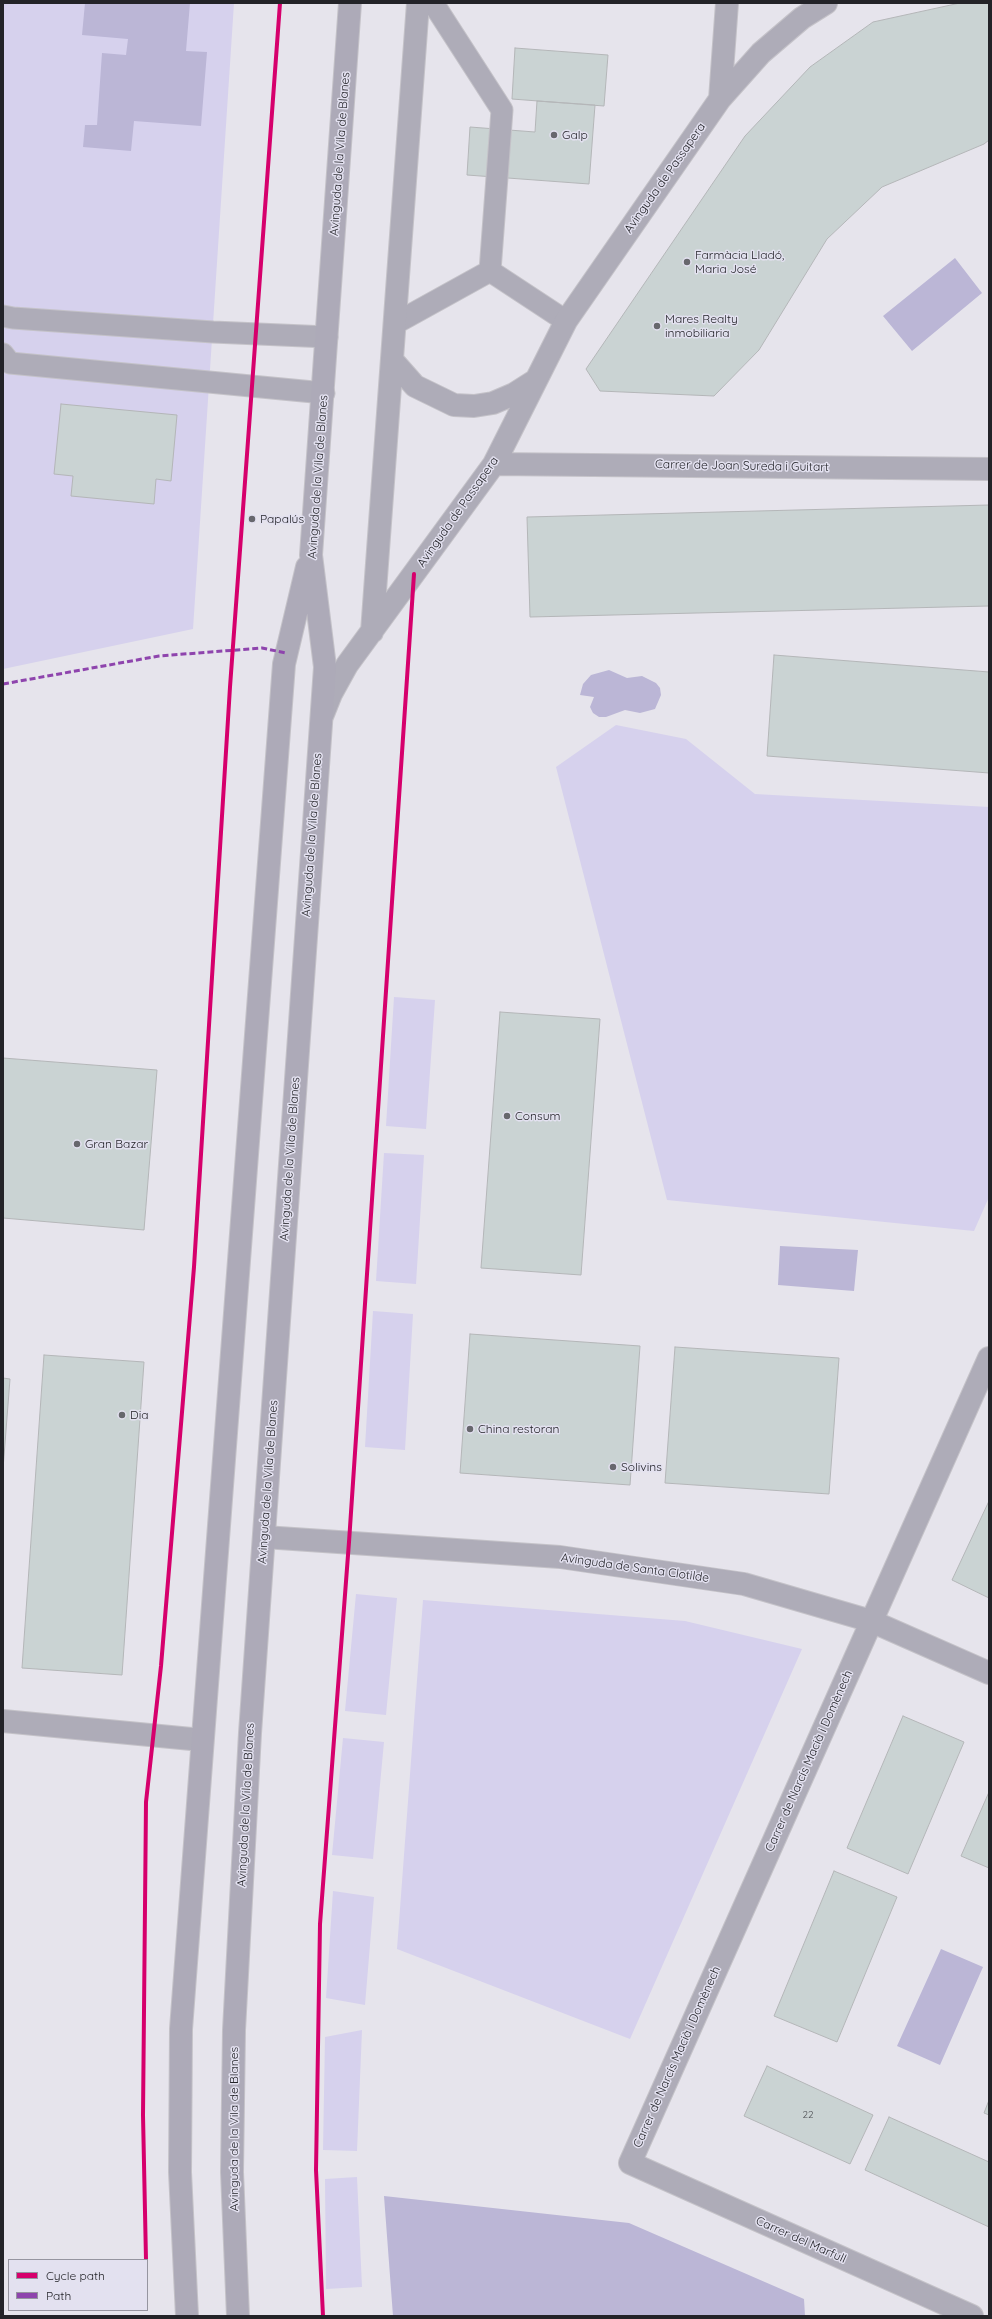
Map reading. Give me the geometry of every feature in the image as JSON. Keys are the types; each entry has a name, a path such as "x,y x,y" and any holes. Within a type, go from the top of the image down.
{"main road":[{"name":"Avinguda de la Vila de Blanes","path":"238,2316 232,2172 234,2030 250,1733 325,667 311,555 324,393 350,3"},
{"path":"187,2316 180,2172 181,2029 284,664 311,555"}],"street":[{"path":"372,632 396,323 418,3"},
{"path":"720,99 727,3"},
{"name":"Avinguda de Passapera","path":"322,719 331,694 347,665 494,464 566,321 720,99 761,52 802,18 826,3"},
{"path":"392,360 415,386 454,404 474,406 493,403 514,394 536,380"},
{"name":"Carrer de Joan Sureda i Guitart","path":"494,464 989,469"},
{"name":"Carrer de Narcís Macià i Domènech","path":"630,2163 989,1358"},
{"name":"Avinguda de Santa Clotilde","path":"264,1536 560,1557 744,1584 872,1621 989,1673"},
{"path":"3,1721 202,1740"},
{"name":"Carrer del Marfull","path":"630,2163 972,2316"}],"lane":[{"path":"433,3 502,110 490,271"},
{"path":"396,323 490,271"},
{"path":"490,271 566,321"},
{"path":"3,316 13,318 213,332 327,337"},
{"path":"3,354 10,363 324,393"}],"shaded area":[{"path":"3,3 234,3 193,629 3,669"},
{"path":"85,3 190,3 186,51 207,52 201,126 134,121 131,151 83,147 85,125 97,125 102,53 126,55 128,39 82,35"},
{"path":"955,258 982,293 912,351 883,316"},
{"path":"609,670 627,678 642,676 656,683 660,688 661,695 655,709 640,713 625,710 606,717 599,717 593,713 590,707 594,697 580,695 583,684 591,675"},
{"path":"616,725 686,739 755,794 989,807 989,1197 974,1231 667,1200 556,767"},
{"path":"394,997 435,1000 426,1129 386,1126"},
{"path":"384,1153 424,1155 416,1284 376,1281"},
{"path":"780,1246 858,1250 854,1291 778,1285"},
{"path":"373,1311 413,1314 405,1450 365,1447"},
{"path":"356,1594 397,1598 386,1715 345,1711"},
{"path":"423,1600 685,1621 802,1649 630,2039 397,1949"},
{"path":"343,1738 384,1742 373,1859 332,1855"},
{"path":"333,1891 374,1897 365,2005 326,1998"},
{"path":"941,1949 983,1967 940,2065 897,2046"},
{"path":"362,2030 357,2151 323,2150 325,2037"},
{"path":"357,2177 362,2287 326,2289 325,2179"},
{"path":"384,2196 629,2223 804,2299 805,2316 393,2316"}],"building":[{"path":"960,3 989,3 989,140 984,144 882,187 827,239 759,350 714,396 600,391 586,369 745,136 810,67 873,22"},
{"path":"515,48 608,55 604,106 512,99"},
{"path":"537,101 595,105 589,184 467,175 470,127 535,132"},
{"path":"61,404 177,415 171,481 156,479 154,504 71,496 73,476 54,474"},
{"path":"989,505 989,606 530,617 527,517"},
{"path":"774,655 989,672 989,773 767,756"},
{"path":"500,1012 600,1019 581,1275 481,1268"},
{"name":"Gran Bazar","path":"3,1058 157,1070 144,1230 3,1218"},
{"path":"470,1334 640,1346 630,1485 460,1473"},
{"path":"675,1347 839,1358 829,1494 665,1483"},
{"path":"44,1355 144,1362 122,1675 22,1668"},
{"path":"3,1378 10,1379 3,1469"},
{"path":"989,1501 989,1598 952,1580"},
{"path":"903,1716 964,1742 908,1874 847,1848"},
{"path":"989,1792 989,1868 961,1856"},
{"path":"834,1871 897,1897 837,2042 774,2016"},
{"path":"767,2066 873,2115 850,2164 744,2116"},
{"path":"989,2100 989,2115 984,2113"},
{"path":"889,2117 989,2162 989,2227 865,2170"}],"marked path":[{"path":"3,684 159,656 262,648 286,653"}],"cycle path":[{"path":"146,2259 143,2115 146,1802 161,1666 194,1267 230,687 280,3"},
{"path":"323,2316 316,2170 320,1924 349,1542 414,574"}],"place":[{"name":"Galp","path":"554,135"},
{"name":"Farmàcia Lladó, Maria José","path":"687,262"},
{"name":"Mares Realty inmobiliaria","path":"657,326"},
{"name":"Papalús","path":"252,519"},
{"name":"Consum","path":"507,1116"},
{"name":"Gran Bazar","path":"77,1144"},
{"name":"Dia","path":"122,1415"},
{"name":"China restoran","path":"470,1429"},
{"name":"Solivins","path":"613,1467"}]}
